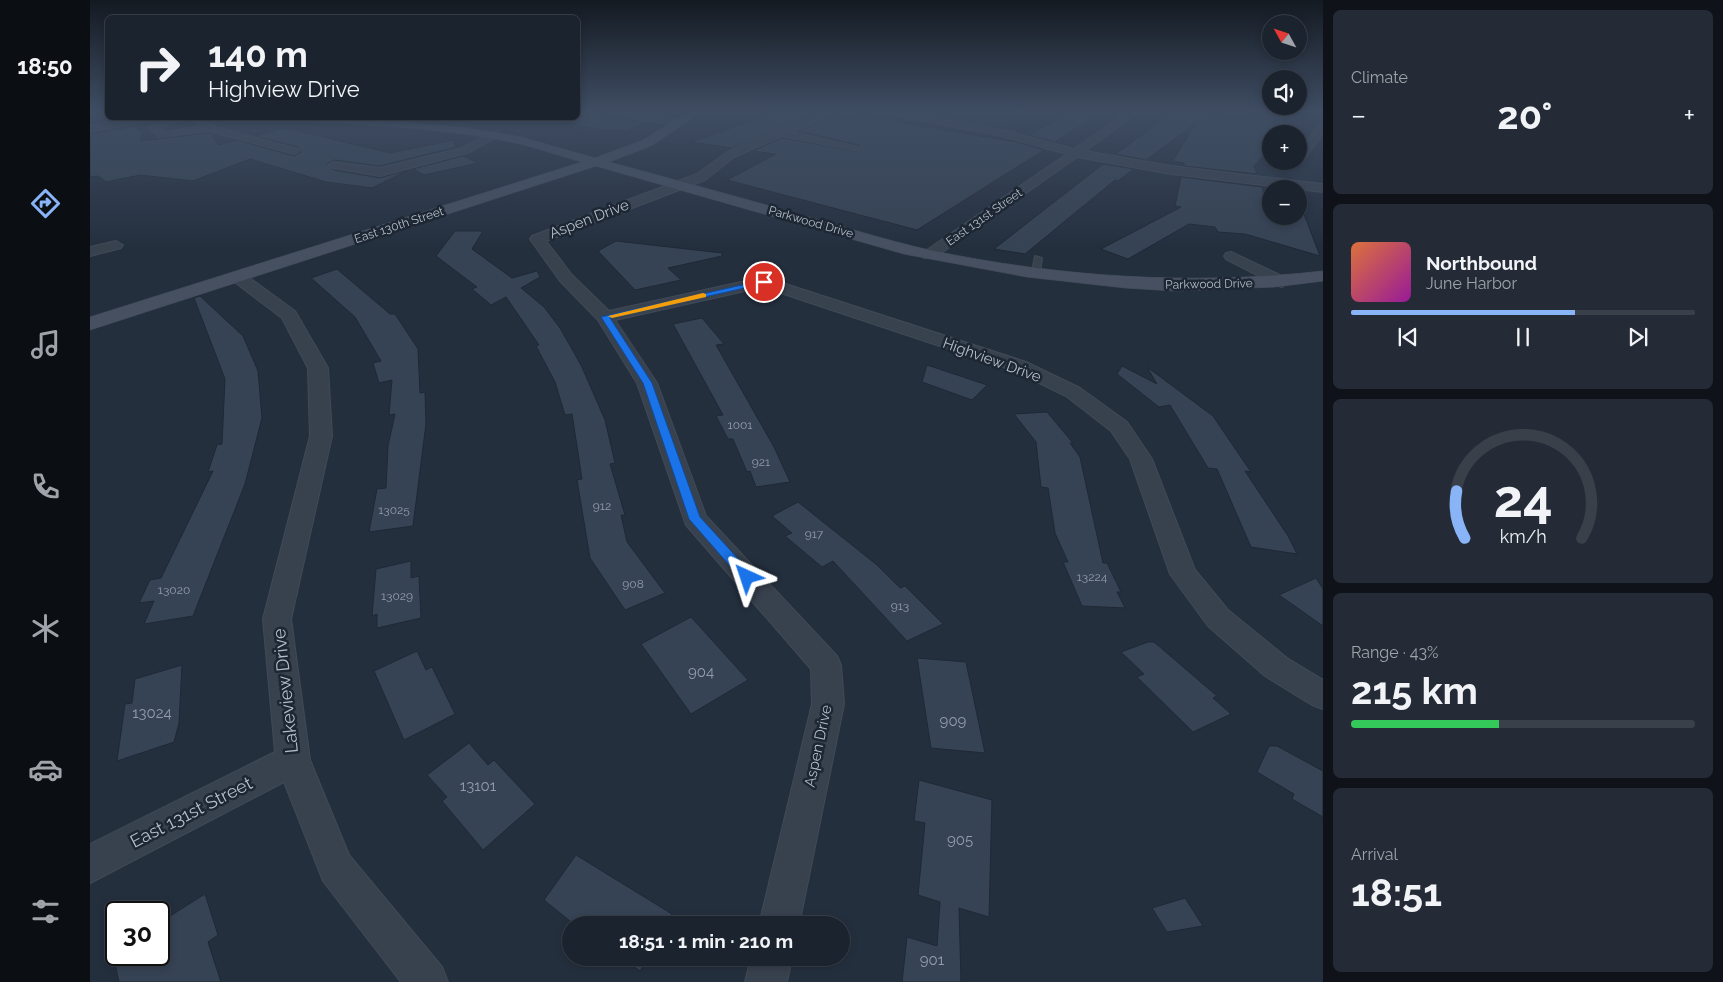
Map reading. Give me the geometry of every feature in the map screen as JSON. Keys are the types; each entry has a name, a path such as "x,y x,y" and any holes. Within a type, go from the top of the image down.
{"street":[{"path":"334,165 380,172 443,156"},
{"name":"Parkwood Drive","path":"572,156 929,255 1037,265 1108,282 1167,285 1282,282 1323,276"},
{"name":"East 130th Street","path":"90,324 613,156"},
{"name":"Aspen Drive","path":"729,156 701,177 537,239 566,278 605,317 647,383 694,519 826,665 828,704 781,916"},
{"name":"East 131st Street","path":"929,255 1072,156"},
{"path":"1092,156 1171,170 1262,181"},
{"path":"1307,186 1323,188"},
{"path":"90,252 116,246"},
{"path":"1231,256 1282,282"},
{"name":"Lakeview Drive","path":"238,277 288,315 318,368 321,436 277,618 293,760 336,868 427,982"},
{"name":"Highview Drive","path":"605,317 764,282 1019,366 1074,392 1119,427 1141,459 1182,574 1218,618 1276,667 1323,696"},
{"name":"East 131st Street","path":"90,864 293,760"},
{"path":"766,982 770,966"}],"building":[{"path":"90,156 421,156 380,166 334,160 326,164 334,170 380,178 408,170 372,188 326,182 250,159 193,181 140,175 106,182 98,176 90,177"},
{"path":"463,156 478,163 424,175 413,169"},
{"path":"773,156 1035,156 917,230 727,180"},
{"path":"1125,156 1152,156 1146,160"},
{"path":"1176,156 1262,156 1254,166 1257,174 1184,166 1184,163 1173,161"},
{"path":"1103,164 1134,169 1118,181 1115,180 1025,254 994,249"},
{"path":"1181,177 1262,187 1262,225 1307,225 1307,222 1320,256 1245,234 1218,232 1215,227 1189,224 1128,259 1101,249 1181,207 1175,206"},
{"path":"455,231 483,231 472,249 512,278 537,271 540,277 521,288 544,307 560,328 581,365 605,420 615,463 610,464 625,515 621,515 627,542 665,593 625,610 590,558 577,480 582,479 572,414 565,415 555,382 536,346 539,345 506,297 491,305 472,289 477,287 436,256"},
{"path":"616,241 722,253 722,256 668,268 681,280 635,290 598,251"},
{"path":"337,269 390,314 395,314 418,349 420,393 425,392 426,424 413,526 369,532 377,489 386,488 388,446 395,414 389,415 392,380 379,383 373,363 381,361 355,317 311,278"},
{"path":"200,296 243,336 258,371 262,418 245,484 193,616 144,624 154,601 139,603 150,580 161,578 213,471 208,472 217,445 222,444 225,379 194,298"},
{"path":"702,318 724,344 716,345 774,447 790,482 756,487 750,471 747,472 733,439 728,439 716,416 723,415 673,324"},
{"path":"927,365 987,385 972,400 922,382"},
{"path":"1122,366 1157,384 1147,367 1213,416 1251,472 1245,471 1288,536 1297,554 1251,547 1217,469 1208,468 1170,405 1159,407 1117,374"},
{"path":"1047,412 1073,443 1070,443 1080,457 1103,563 1107,563 1121,592 1117,592 1125,608 1082,606 1063,562 1068,562 1055,533 1048,488 1041,487 1036,442 1014,414"},
{"path":"798,502 877,565 900,588 905,586 943,624 907,641 833,561 822,567 785,536 792,533 772,516"},
{"path":"411,561 411,578 419,576 421,618 377,628 377,614 372,616 376,569"},
{"path":"1316,578 1323,589 1323,626 1279,595"},
{"path":"691,617 748,680 691,714 641,644"},
{"path":"1148,642 1154,642 1217,696 1213,698 1231,714 1193,732 1137,677 1144,674 1121,652"},
{"path":"417,651 426,670 432,667 455,714 404,740 374,671"},
{"path":"917,658 966,662 985,753 931,748"},
{"path":"182,665 179,723 174,742 117,761 125,704 132,703 135,679"},
{"path":"469,743 488,765 494,760 535,804 483,850 442,801 447,797 427,775"},
{"path":"1269,746 1277,746 1323,771 1323,817 1292,799 1294,794 1257,772"},
{"path":"919,780 992,800 989,917 959,908 961,982 902,982 907,937 937,946 940,902 918,895 925,823 914,821"},
{"path":"576,855 672,914 671,916 564,916 544,900"},
{"path":"205,894 218,935 208,942 221,982 119,982 115,966 170,966 170,916"},
{"path":"1185,898 1203,926 1167,932 1152,908"},
{"path":"633,966 643,966 640,971"}],"slow traffic":[{"path":"612,316 703,295"}],"route":[{"path":"747,577 694,519 647,383 605,317 764,282"}]}
